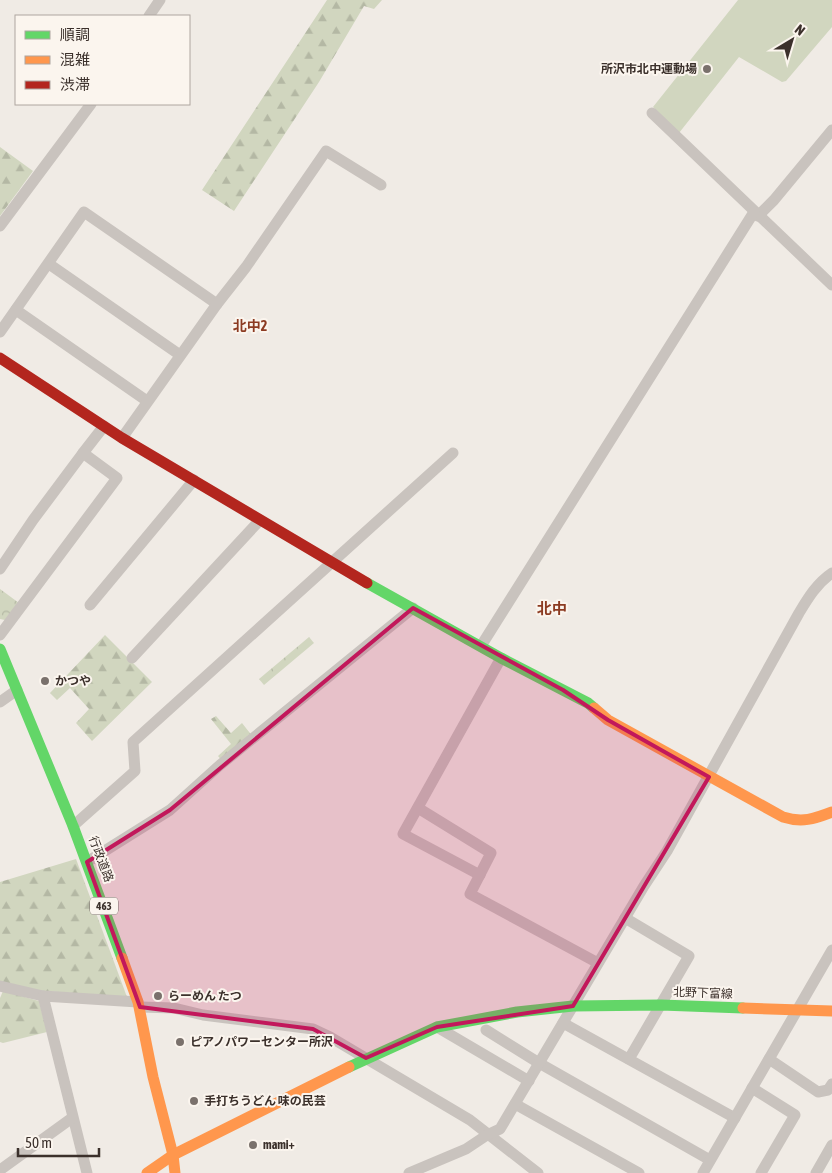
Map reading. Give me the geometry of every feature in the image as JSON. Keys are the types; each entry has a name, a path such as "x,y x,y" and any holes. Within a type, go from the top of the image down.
{"main road":[{"path":"0,358 122,438 331,562 502,658 588,703 608,720 783,817 805,822 832,812"},
{"name":"行政道路","path":"0,649 73,826 139,1005 153,1077 173,1155 175,1173"},
{"name":"北野下富線","path":"147,1173 173,1155 366,1058 437,1027 517,1012 573,1006 661,1005 832,1011"}],"street":[{"path":"149,15 160,0"},
{"path":"0,226 90,105"},
{"path":"652,112 832,285"},
{"path":"481,646 756,214 774,200 832,130"},
{"path":"122,438 180,355 246,267 326,151 382,184"},
{"path":"0,332 84,212 217,304"},
{"path":"49,264 180,355"},
{"path":"16,310 147,401"},
{"path":"0,569 33,520 104,426"},
{"path":"0,635 117,478 83,453"},
{"path":"73,826 135,770 133,742 454,453"},
{"path":"90,605 194,480"},
{"path":"132,658 260,520"},
{"path":"409,1173 466,1149 500,1129 598,962 667,852 799,613 812,592 824,578 832,573"},
{"path":"87,862 170,810 220,765 412,608"},
{"path":"480,874 403,834 502,658"},
{"path":"0,702 17,690"},
{"path":"418,808 491,853 470,894 598,962"},
{"path":"625,918 689,956 629,1059"},
{"path":"703,1173 832,950"},
{"path":"0,986 43,996 174,1008 204,1016 313,1030 330,1037 470,1120 538,1173"},
{"path":"43,996 87,1173"},
{"path":"563,1023 735,1118"},
{"path":"437,1027 529,1081"},
{"path":"486,1030 539,1063 710,1160"},
{"path":"768,1059 818,1092 828,1090 832,1084"},
{"path":"752,1088 795,1115 761,1173"},
{"path":"514,1104 639,1173"},
{"path":"0,1170 72,1118"},
{"path":"816,1173 832,1145"}],"highlighted area":[{"path":"413,608 563,690 608,720 709,777 573,1006 437,1027 366,1058 313,1029 140,1007 87,862 170,810"}],"green space":[{"path":"327,0 382,0 374,9 364,6 319,82 234,211 202,190"},
{"name":"所沢市北中運動場","path":"738,0 832,0 832,27 786,81 782,82 739,57 679,133 653,107"},
{"path":"0,147 33,171 0,216"},
{"path":"0,589 19,603 5,620 0,619"},
{"path":"105,635 152,682 92,741 76,723 89,709 70,688 57,700 50,693"},
{"path":"309,637 314,643 264,685 259,679"},
{"path":"216,716 231,733 242,723 253,737 223,762 218,756 231,744 211,719"},
{"path":"76,859 127,997 30,990 0,982 0,882"},
{"path":"3,991 39,1001 47,1032 3,1043 0,1042 0,998"}],"traffic: fast":[{"path":"367,583 594,708"},
{"path":"0,649 73,826 122,958"},
{"path":"349,1067 437,1027 517,1012 573,1006 661,1005 743,1008"}],"traffic: slow":[{"path":"594,708 608,720 783,817 796,820 808,819 832,812"},
{"path":"122,958 138,1002 153,1077 173,1155 175,1173"},
{"path":"743,1008 832,1011"},
{"path":"147,1173 173,1155 349,1067"}],"traffic: jam":[{"path":"0,358 122,438 367,583"}],"place":[{"name":"所沢市北中運動場","path":"707,69"},
{"name":"かつや","path":"45,681"},
{"name":"らーめん たつ","path":"158,996"},
{"name":"ピアノパワーセンター所沢","path":"180,1042"},
{"name":"手打ちうどん 味の民芸","path":"194,1101"},
{"name":"mami+","path":"253,1145"}],"district":[{"name":"北中2","path":"250,326"},
{"name":"北中","path":"552,609"}]}
